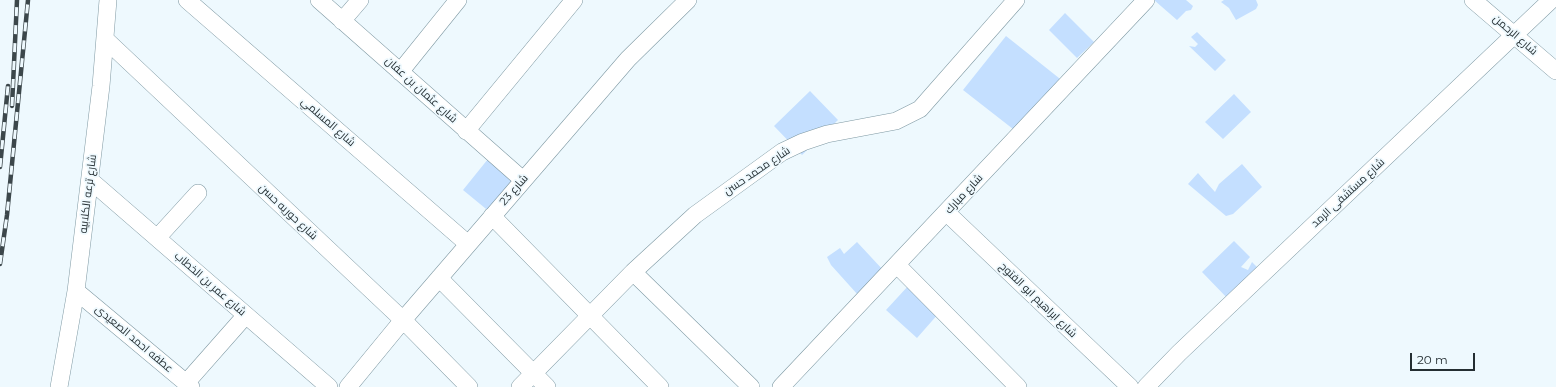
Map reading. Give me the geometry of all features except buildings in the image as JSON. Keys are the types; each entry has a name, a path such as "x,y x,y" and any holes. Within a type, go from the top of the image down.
{"street":[{"name":"شارع ترعه الكلابيه","path":"59,387 76,291 90,180 108,0"},
{"name":"شارع المسلمي","path":"187,0 468,244"},
{"name":"شارع عثمان بن عفان","path":"318,0 523,180"},
{"path":"342,21 360,0"},
{"path":"400,72 458,0"},
{"path":"466,131 574,0"},
{"name":"شارع 23","path":"348,387 403,320 628,59 688,0"},
{"name":"شارع محمد حسن","path":"520,387 590,315 695,215 782,152 803,142 827,134 896,121 920,109 1016,0"},
{"name":"شارع مبارك","path":"781,387 1146,0"},
{"name":"شارع الرحمن","path":"1473,0 1556,71"},
{"name":"شارع مستشفى الرمد","path":"1146,387 1179,353 1551,0"},
{"name":"شارع حوريه حسن","path":"105,39 403,320 469,387"},
{"name":"شارع عمر بن الخطاب","path":"90,180 329,387"},
{"path":"157,238 198,194"},
{"name":"شارع ابراهيم ابو الفتوح","path":"946,212 1130,387"},
{"path":"492,216 660,387"},
{"path":"897,265 1018,387"},
{"path":"634,272 751,387"},
{"path":"439,278 547,387"},
{"name":"عطفه احمد الصعيدى","path":"76,291 189,385"},
{"path":"189,385 246,315"}],"railway":[{"path":"12,106 17,0"},
{"path":"0,264 7,215 28,0"},
{"path":"0,167 8,86"}]}
